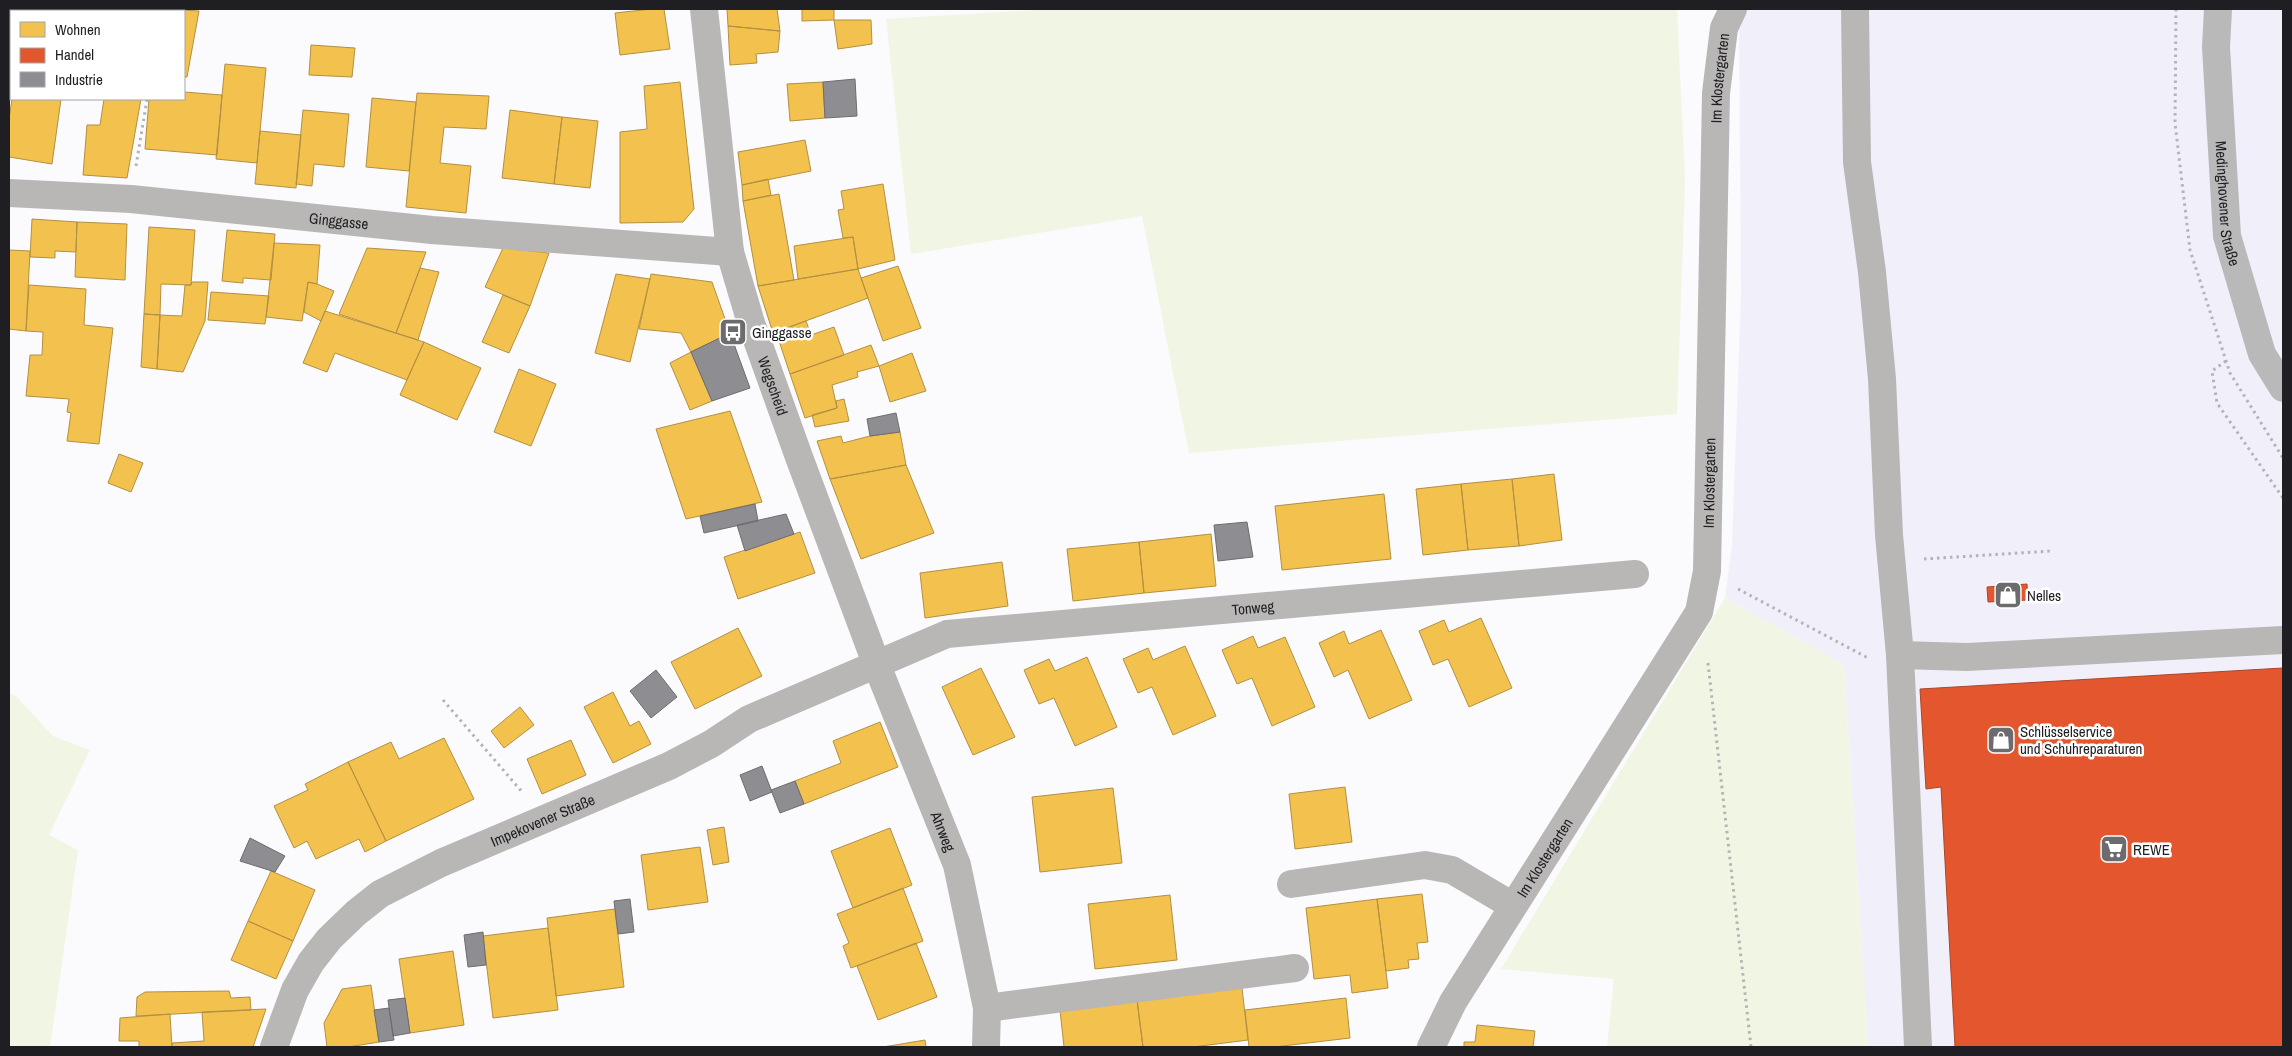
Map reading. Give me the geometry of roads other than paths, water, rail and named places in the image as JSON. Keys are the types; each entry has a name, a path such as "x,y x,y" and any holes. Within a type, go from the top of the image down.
{"main road":[{"name":"Medinghovener Straße","path":"2218,9 2216,47 2227,236 2262,354 2283,388"}],"street":[{"name":"Wegscheid","path":"704,9 730,252 751,323 876,663"},
{"name":"Im Klostergarten","path":"1431,1047 1452,1002 1699,612 1707,571 1716,93 1724,28 1733,9"},
{"path":"1855,9 1858,162 1872,272 1882,379 1892,561 1900,655 1918,1047"},
{"name":"Ginggasse","path":"9,193 131,199 432,230 730,252"},
{"name":"Tonweg","path":"876,663 946,634 1635,574"},
{"path":"1900,655 1968,657 2283,640"},
{"name":"Impekovener Straße","path":"274,1047 295,990 311,962 329,939 356,913 380,894 441,863 669,766 712,744 748,719 876,663"},
{"name":"Ahrweg","path":"876,663 957,865 987,1008 986,1047"},
{"name":"Im Klostergarten","path":"1292,884 1424,865 1452,870 1512,906"},
{"path":"987,1008 1295,968"}],"place":[{"name":"Ginggasse","path":"733,332"},
{"name":"Nelles","path":"2008,595"},
{"name":"Schlüsselservice und Schuhreparaturen","path":"2001,740"},
{"name":"REWE","path":"2114,849"}]}
